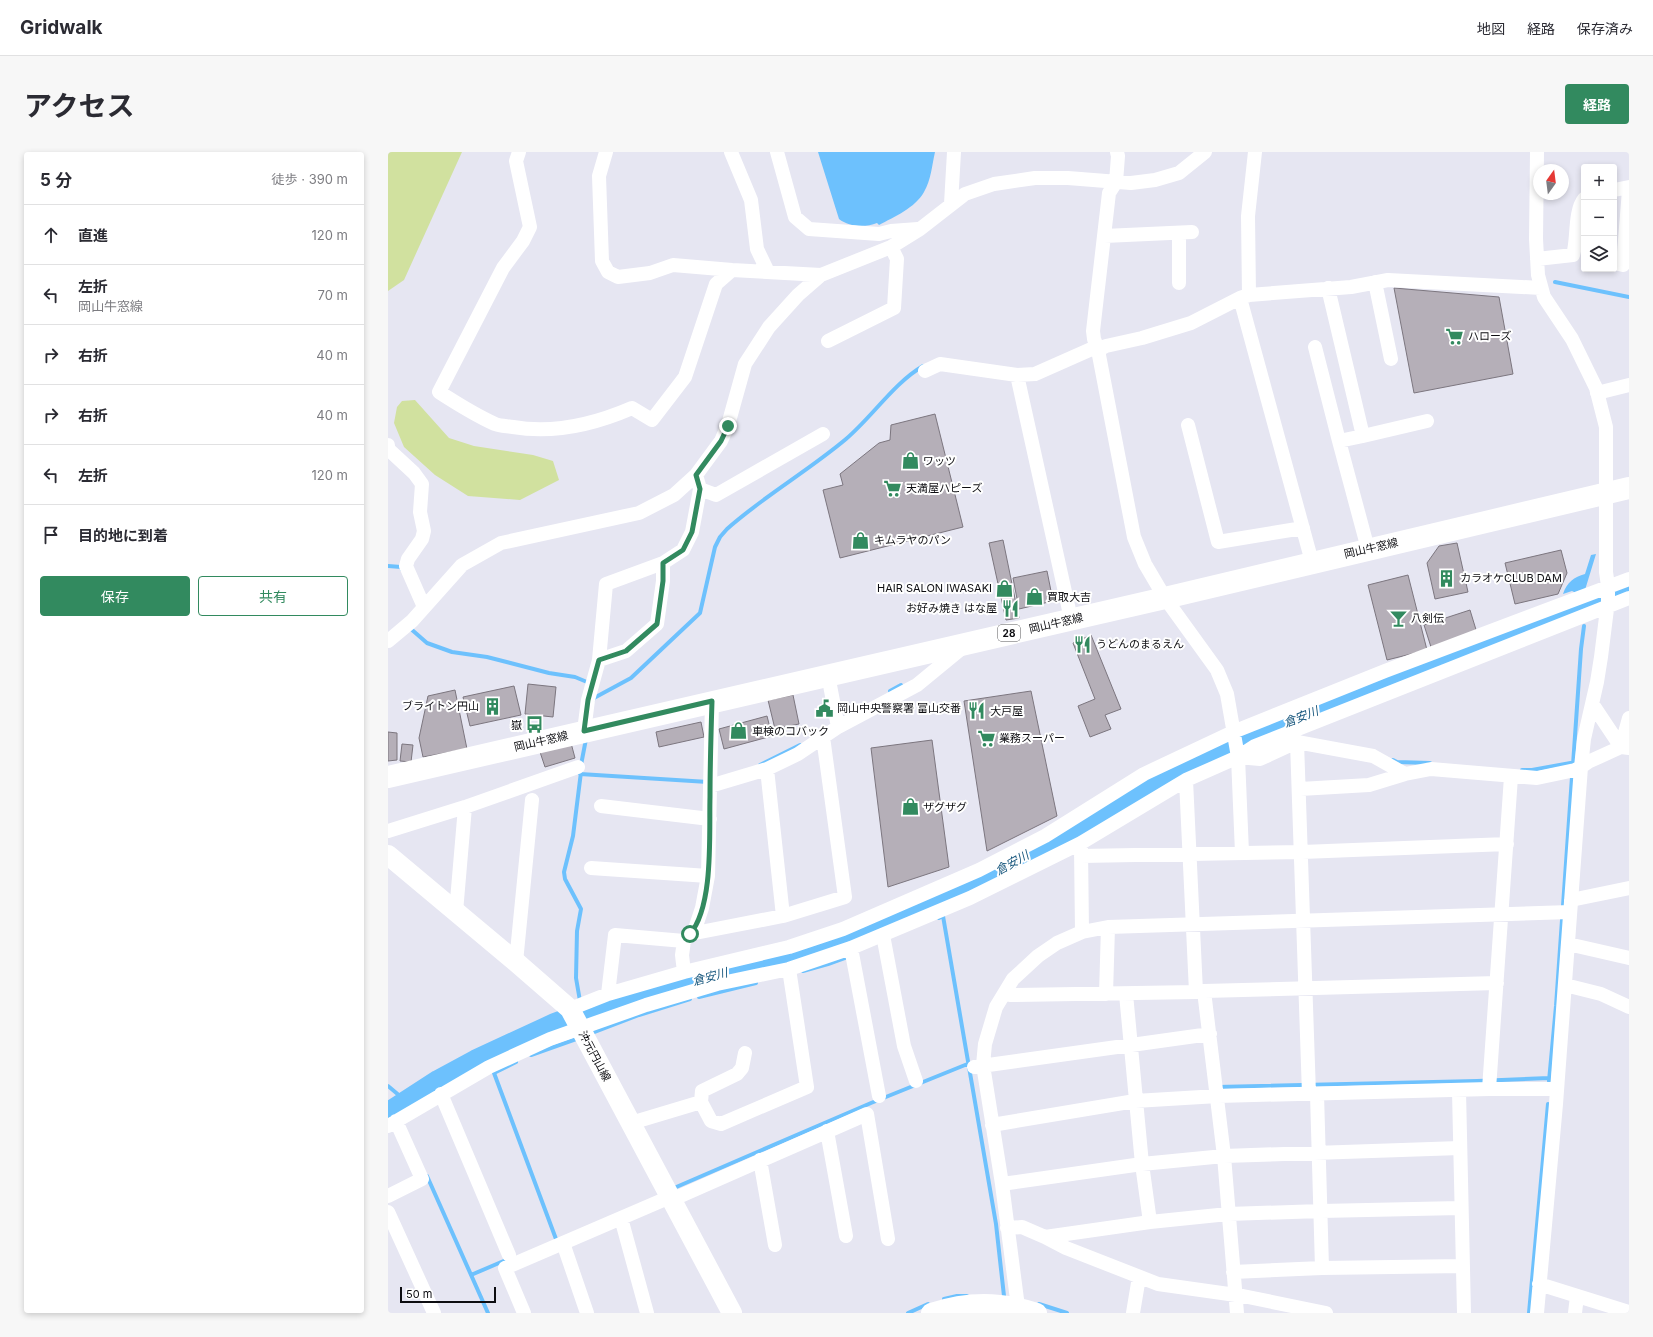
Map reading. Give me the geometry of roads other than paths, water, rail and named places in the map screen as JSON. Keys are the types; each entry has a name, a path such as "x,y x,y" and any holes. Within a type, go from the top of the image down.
{"main road":[{"name":"岡山牛窓線","path":"388,777 712,701 1165,598 1629,488"},
{"name":"沖元円山線","path":"388,855 516,962 575,1018 732,1313"},
{"path":"931,1313 954,1306 965,1309 981,1303 1018,1307 1037,1313"}],"street":[{"path":"518,152 516,161 530,227 523,241 502,268 439,392 454,402 496,424 528,430 577,426 614,416 632,408 652,420 685,377 716,284 732,270"},
{"path":"606,152 599,176 602,261 608,272 618,277 650,273 673,265 821,275"},
{"path":"731,152 751,200 758,250 768,272"},
{"path":"776,152 795,217 809,229 878,234 890,231 920,229"},
{"path":"951,204 954,152"},
{"path":"1117,152 1116,182 1109,193 1093,331 1134,537 1145,564 1165,598 1217,670 1227,694 1236,744 1242,853"},
{"path":"584,731 588,700 599,660 606,584 663,563 683,550 692,532 698,482 728,426 745,364 769,327 798,295 821,275 891,247 920,229 965,194 987,187 1035,178 1068,178 1131,183 1155,180 1179,173 1205,152"},
{"path":"1255,152 1248,216 1246,293 1302,528 1312,562"},
{"path":"1537,152 1537,259 1541,288 1544,297 1572,339 1597,393 1606,427 1606,572 1608,596 1601,657 1593,705 1584,739 1581,767 1567,909 1568,944 1565,985 1537,1313"},
{"path":"1617,189 1629,187"},
{"path":"1617,264 1623,265 1629,190"},
{"path":"1537,259 1578,256 1576,246 1580,207 1584,200"},
{"path":"1104,236 1186,232 1179,283"},
{"path":"828,341 894,308 897,259 891,247"},
{"path":"925,371 940,364 1017,375 1035,374 1096,346 1106,346 1142,338 1191,323 1246,293 1351,287 1396,280 1541,288"},
{"path":"1376,282 1391,359"},
{"path":"1328,288 1363,436"},
{"path":"1315,347 1368,549"},
{"path":"1017,375 1070,619"},
{"path":"1597,393 1629,385"},
{"path":"1339,441 1427,421"},
{"path":"1188,425 1218,542 1302,528"},
{"path":"698,482 716,495 823,434"},
{"path":"388,445 388,449 414,473 422,484 420,512 424,531 422,539 408,559 406,566 424,607"},
{"path":"388,641 412,621 462,565 501,543 639,513 698,482"},
{"path":"599,660 626,651 657,624 663,581 663,563"},
{"path":"388,1196 422,1179 392,1124 489,1067 550,1039 575,1018 608,994 684,972 789,947 965,887 1081,850 1186,780 1236,744 1255,746 1608,596 1628,579"},
{"path":"575,1018 646,1005 717,984 789,973 852,952 884,939 1144,774 1236,744 1384,671 1608,596 1629,598"},
{"path":"710,783 767,769 798,754 823,737 837,723 917,685 968,643"},
{"path":"828,675 837,723"},
{"path":"684,972 682,954 687,938 695,929 702,908 708,876 712,701"},
{"path":"1593,705 1623,746"},
{"path":"1623,746 1629,718"},
{"path":"608,994 615,935 687,938 783,916 845,897 823,737"},
{"path":"1236,744 1260,759 1297,742 1373,756 1405,774"},
{"path":"1297,742 1311,1089 1318,1152 1322,1268"},
{"path":"1300,790 1369,785 1405,774 1431,769 1511,777 1537,778 1581,767 1588,762 1623,746"},
{"path":"388,831 464,807 578,767"},
{"path":"767,769 783,916"},
{"path":"1489,1083 1511,777"},
{"path":"1186,780 1194,923 1200,991 1206,1035 1217,1090 1237,1313"},
{"path":"516,962 532,800"},
{"path":"601,806 710,819"},
{"path":"456,912 464,807"},
{"path":"1081,850 1190,854 1302,852 1507,844"},
{"path":"1081,850 1082,932"},
{"path":"591,868 708,876"},
{"path":"1018,1307 1002,1184 992,1126 978,1066 996,1007 1013,980 1038,956 1057,944 1082,932 1108,927 1502,914 1567,909 1629,888"},
{"path":"1106,994 1108,927"},
{"path":"884,939 904,1046 916,1081"},
{"path":"1568,944 1629,958"},
{"path":"852,952 879,1096"},
{"path":"745,1053 742,1068 737,1074 702,1091 701,1102 711,1121 721,1124 807,1087 789,973"},
{"path":"1005,993 1011,995 1126,994 1497,983"},
{"path":"1565,985 1601,994 1629,1008"},
{"path":"1126,994 1135,1101 1150,1222"},
{"path":"978,1066 1130,1042 1206,1035"},
{"path":"992,1126 1135,1101 1217,1090 1311,1089 1459,1091 1489,1083 1557,1089"},
{"path":"1459,1091 1460,1208 1464,1313"},
{"path":"441,1094 509,1255"},
{"path":"631,1123 701,1102"},
{"path":"524,1313 505,1268 867,1114 888,1239"},
{"path":"827,1131 846,1236"},
{"path":"1002,1184 1142,1164 1224,1156 1460,1148"},
{"path":"760,1160 776,1245"},
{"path":"1045,1237 1150,1222 1228,1214 1321,1210 1460,1208"},
{"path":"388,1212 434,1313"},
{"path":"621,1218 647,1313"},
{"path":"1007,1228 1022,1227 1066,1248 1158,1284 1235,1295 1326,1313"},
{"path":"563,1243 587,1313"},
{"path":"1233,1272 1322,1268 1463,1266"},
{"path":"1133,1313 1139,1277"},
{"path":"1539,1284 1629,1312"},
{"path":"1575,1313 1577,1296"}],"water":[{"path":"818,152 935,152 928,183 924,192 915,203 904,212 879,225 877,223 867,226 857,226 847,224 839,219"},
{"path":"1596,554 1585,590 1576,593 1572,591 1563,594 1571,581 1585,574 1591,555"}],"waterway":[{"path":"1555,282 1629,297"},
{"path":"593,700 594,698 631,678 700,613 715,547 720,537 727,529 846,439 902,381 923,366"},
{"path":"388,566 401,567 402,569"},
{"name":"倉安川","path":"388,1114 439,1081 476,1061 556,1024 586,1013 697,980 791,956 870,928 975,884 1155,782 1244,739 1582,606 1629,589"},
{"path":"1573,765 1584,626"},
{"path":"411,629 427,643 452,652 487,657 549,673 575,677 587,682"},
{"path":"890,691 901,685"},
{"name":"倉安川","path":"1255,735 1258,741"},
{"path":"581,765 586,739"},
{"path":"760,765 800,745"},
{"path":"1393,760 1397,762 1430,763"},
{"path":"1522,770 1532,770 1576,762"},
{"path":"580,1001 576,978 577,931 581,909 565,879 564,872 573,836 581,772"},
{"path":"580,774 708,782"},
{"path":"1549,1081 1556,1006 1572,777"},
{"path":"939,918 943,916 996,1224 1004,1296"},
{"path":"803,971 850,956"},
{"path":"699,997 756,983"},
{"path":"592,1033 639,1015 690,999"},
{"path":"531,1055 579,1038"},
{"path":"516,1062 494,1073 556,1239"},
{"path":"674,1188 871,1103 970,1063"},
{"path":"1217,1087 1549,1078"},
{"path":"388,1086 407,1102"},
{"path":"1529,1313 1548,1104"},
{"name":"倉安川","path":"395,1109 399,1113"},
{"path":"427,1176 488,1313"},
{"path":"471,1275 506,1260"},
{"path":"944,1299 957,1296 967,1296"},
{"path":"908,1313 928,1304"},
{"path":"1039,1304 1067,1313"}],"place":[{"name":"ハローズ","path":"1455,336"},
{"name":"ワッツ","path":"910,461"},
{"name":"天満屋ハピーズ","path":"893,488"},
{"name":"キムラヤのパン","path":"861,540"},
{"name":"カラオケCLUB DAM","path":"1447,578"},
{"name":"HAIR SALON IWASAKI","path":"1005,588"},
{"name":"買取大吉","path":"1034,597"},
{"name":"お好み焼き はな屋","path":"1010,608"},
{"name":"八剣伝","path":"1398,618"},
{"name":"うどんのまるえん","path":"1083,644"},
{"name":"ブライトン円山","path":"492,706"},
{"name":"岡山中央警察署 富山交番","path":"824,708"},
{"name":"大戸屋","path":"977,711"},
{"name":"嶽","path":"535,725"},
{"name":"車検のコバック","path":"739,731"},
{"name":"業務スーパー","path":"986,738"},
{"name":"ザグザグ","path":"910,807"}]}
